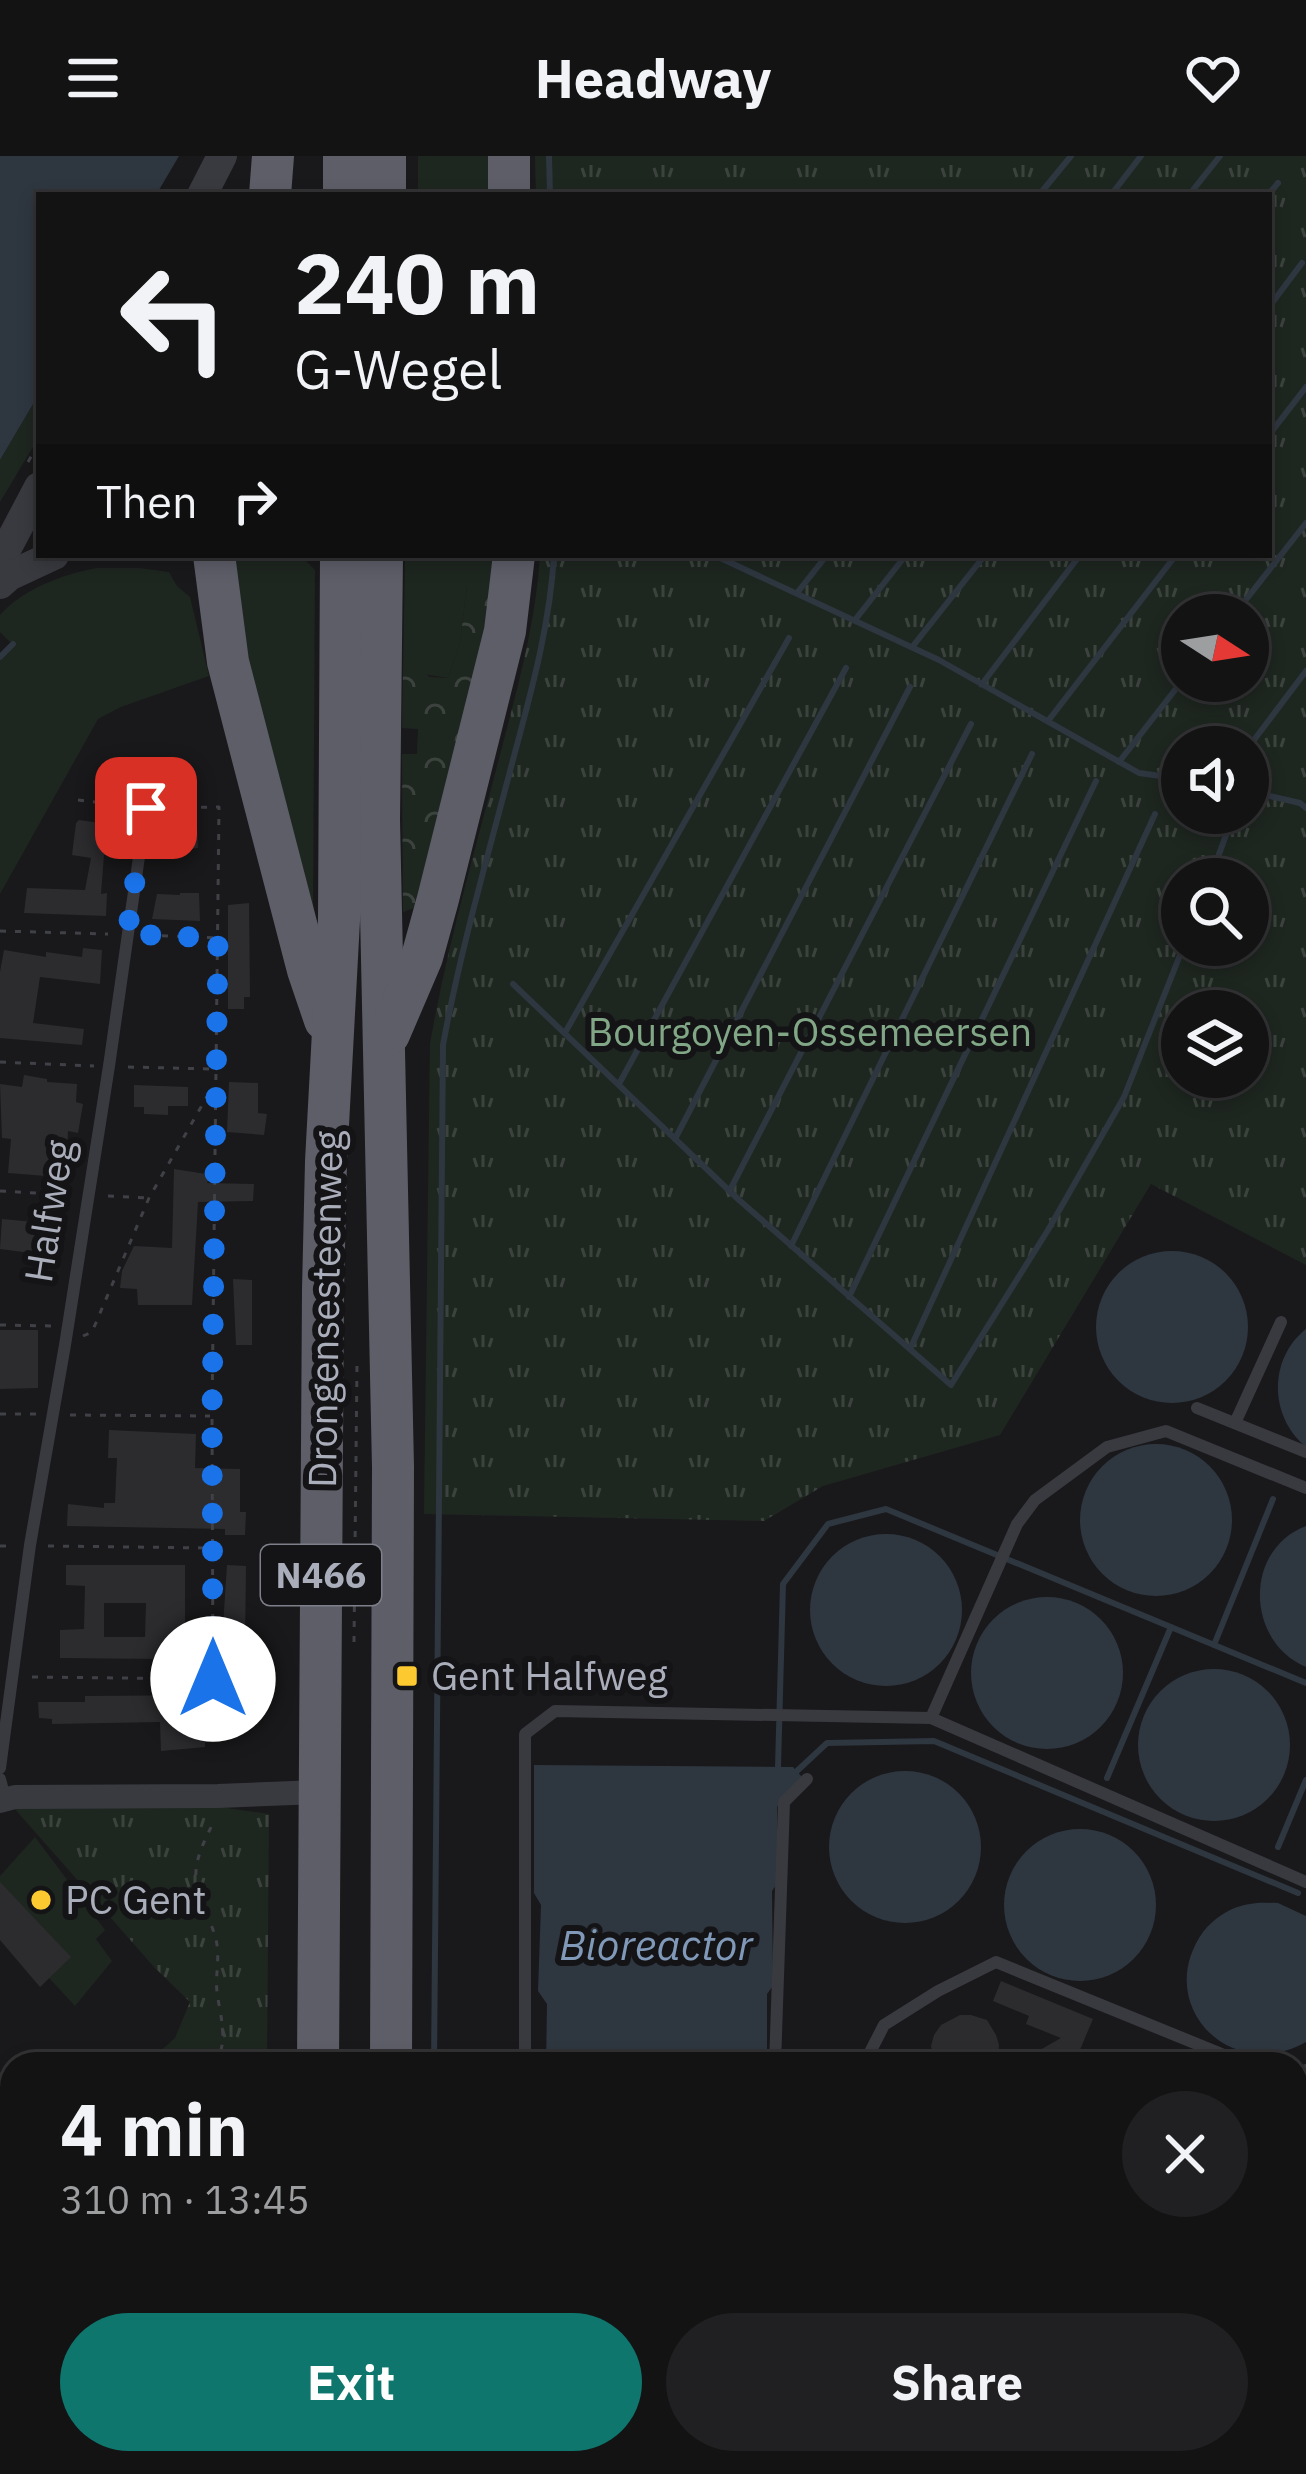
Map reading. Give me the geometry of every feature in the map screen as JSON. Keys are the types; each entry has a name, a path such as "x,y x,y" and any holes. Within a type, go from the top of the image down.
{"highway":[{"path":"270,192 273,156"},
{"path":"344,156 344,192"},
{"path":"385,156 385,192"},
{"path":"508,156 509,192"},
{"path":"214,558 228,662 308,970 332,1040"},
{"name":"Drongensesteenweg","path":"318,2052 323,1290 339,920 368,558"},
{"name":"Drongensesteenweg","path":"368,558 379,820 393,1467 391,2052"},
{"path":"383,1046 422,957 438,899 506,631 514,558"}],"street":[{"path":"204,192 222,156"},
{"path":"0,562 36,493"},
{"path":"0,584 47,558"},
{"path":"2,1792 218,1796 320,1792"}],"lane":[{"name":"Halfweg","path":"0,1768 30,1546 146,808"},
{"path":"1235,1423 1281,1322"},
{"path":"1197,1408 1306,1452"},
{"path":"931,1718 1017,1523 1035,1500 1106,1448 1166,1431 1306,1488"},
{"path":"525,2052 525,1734 555,1711 931,1718 1306,1882"},
{"path":"775,2052 784,1802 807,1779"},
{"path":"870,2052 884,2025 938,1990 996,1962 1217,2052"}],"path":[{"path":"12,1677 213,1679 219,807"},
{"path":"0,931 218,938"},
{"path":"65,1345 92,1332 148,1198 216,1080"},
{"path":"0,1325 67,1326"},
{"path":"354,1639 358,1356"},
{"path":"0,1414 212,1416"},
{"path":"0,1546 214,1548"},
{"path":"218,1796 216,1817 196,1858 195,1888 216,1937 224,2026 220,2052"}],"green space":[{"path":"418,156 496,156 497,192 418,192"},
{"name":"Bourgoyen-Ossemeersen","path":"535,156 1306,156 1306,1265 1151,1184 1000,1435 823,1486 764,1521 424,1514 430,1044 525,656 540,558 1272,558 1272,192 536,192"},
{"path":"36,399 36,442 0,502 0,460"},
{"path":"231,558 303,558 315,570 313,915 248,685"},
{"path":"405,558 514,558 510,594 467,586 460,643 448,678 403,671"},
{"path":"97,568 169,572 190,597 209,676 98,719 0,894 0,657 12,644 0,632 0,615 44,584"},
{"path":"492,579 510,594 438,899 403,912 402,754 417,754 418,729 402,728 403,671 416,667 430,677 448,678 460,643 467,586"},
{"path":"213,1806 269,1814 267,2052 159,2052 175,2038 190,2002 14,1808"},
{"name":"PC Gent","path":"35,1837 105,1930 96,1939 112,1961 75,2006 0,1925 0,1876"}],"water":[{"path":"0,156 179,156 158,192 36,192 36,399 0,460"},
{"path":"1172,1251 1201,1257 1226,1273 1242,1298 1248,1327 1242,1356 1226,1381 1201,1397 1172,1403 1143,1397 1118,1381 1102,1356 1096,1327 1102,1298 1118,1273 1143,1257"},
{"path":"1306,1329 1306,1447 1285,1420 1278,1388 1285,1356"},
{"path":"1156,1444 1185,1450 1210,1466 1226,1491 1232,1520 1226,1549 1210,1574 1185,1590 1156,1596 1127,1590 1102,1574 1086,1549 1080,1520 1086,1491 1102,1466 1127,1450"},
{"path":"1306,1526 1306,1667 1286,1655 1272,1638 1260,1596 1271,1555 1285,1538"},
{"path":"886,1534 915,1540 940,1556 956,1581 962,1610 956,1639 940,1664 915,1680 886,1686 857,1680 832,1664 816,1639 810,1610 816,1581 832,1556 857,1540"},
{"path":"1047,1597 1076,1603 1101,1619 1117,1644 1123,1673 1117,1702 1101,1727 1076,1743 1047,1749 1018,1743 993,1727 977,1702 971,1673 977,1644 993,1619 1018,1603"},
{"path":"1214,1669 1243,1675 1268,1691 1284,1716 1290,1745 1284,1774 1268,1799 1243,1815 1214,1821 1185,1815 1160,1799 1144,1774 1138,1745 1144,1716 1160,1691 1185,1675"},
{"name":"Bioreactor","path":"534,1765 793,1767 802,1777 777,1807 767,2052 546,2052 547,2004 538,1991 541,1905 534,1893"},
{"path":"905,1771 934,1777 959,1793 975,1818 981,1847 975,1876 959,1901 934,1917 905,1923 876,1917 851,1901 835,1876 829,1847 835,1818 851,1793 876,1777"},
{"path":"1080,1829 1109,1835 1134,1851 1150,1876 1156,1905 1150,1934 1134,1959 1109,1975 1080,1981 1051,1975 1026,1959 1010,1934 1004,1905 1010,1876 1026,1851 1051,1835"},
{"path":"1257,1903 1278,1903 1306,1916 1306,2042 1281,2052 1248,2052 1227,2045 1207,2030 1193,2010 1187,1986 1190,1959 1203,1932 1224,1914"}],"building":[{"path":"176,771 175,787 119,786 119,772"},
{"path":"79,820 125,822 123,856 104,855 101,894 107,893 106,916 24,913 27,888 85,890 91,858 72,855"},
{"path":"162,824 197,825 198,848 162,851"},
{"path":"199,893 200,921 152,919 157,894"},
{"path":"249,903 250,997 244,997 244,1009 228,1009 228,905"},
{"path":"83,948 102,950 100,984 40,977 33,1023 84,1029 82,1045 0,1038 4,950 82,957"},
{"path":"24,1075 77,1084 76,1102 83,1104 78,1133 68,1131 66,1174 59,1177 8,1173 11,1139 2,1138 0,1084 22,1087"},
{"path":"229,1082 258,1083 258,1113 267,1114 264,1135 227,1132"},
{"path":"134,1085 188,1087 188,1106 168,1106 168,1115 144,1114 144,1107 134,1107"},
{"path":"174,1169 206,1174 207,1183 254,1184 253,1201 198,1202 192,1305 138,1305 137,1289 120,1288 122,1271 134,1246 172,1248"},
{"path":"2,1219 56,1224 54,1256 0,1249"},
{"path":"233,1279 252,1280 252,1345 236,1345"},
{"path":"0,1330 38,1330 38,1388 0,1389"},
{"path":"109,1430 196,1434 195,1468 240,1469 245,1535 225,1535 225,1529 67,1526 68,1504 104,1508 104,1503 115,1503 117,1458 108,1458"},
{"path":"66,1565 185,1565 185,1627 223,1626 227,1565 246,1566 245,1642 259,1643 259,1663 245,1663 242,1671 240,1721 206,1720 205,1747 161,1751 160,1722 52,1724 52,1719 39,1718 38,1702 85,1702 85,1696 222,1695 223,1656 60,1658 60,1630 84,1629 85,1586 66,1585","holes":["104,1603 146,1603 145,1637 104,1637"]},
{"path":"0,1882 71,1957 40,1987 0,1940"},
{"path":"1001,1981 1093,2019 1079,2052 1036,2052 1061,2038 1026,2024 1029,2016 993,2001"},
{"path":"960,2015 987,2020 999,2052 932,2052 934,2035 941,2025"}],"waterway":[{"path":"549,156 550,192"},
{"path":"1041,192 1071,156"},
{"path":"1113,192 1141,156"},
{"path":"1191,192 1220,156"},
{"path":"1270,192 1278,183"},
{"path":"1272,303 1302,263"},
{"path":"1272,431 1306,387"},
{"path":"1250,594 1306,523"},
{"path":"434,2052 443,1045 539,656 554,558"},
{"path":"720,558 939,660 1139,773 1161,776"},
{"path":"797,593 825,558"},
{"path":"855,620 904,558"},
{"path":"913,646 983,558"},
{"path":"982,684 1078,558"},
{"path":"1048,721 1174,558"},
{"path":"566,1031 789,638"},
{"path":"0,657 13,644"},
{"path":"619,1084 846,668"},
{"path":"1265,726 1306,671"},
{"path":"675,1139 910,687"},
{"path":"1119,762 1166,702"},
{"path":"730,1190 971,724"},
{"path":"791,1246 1032,754"},
{"path":"849,1297 1096,781"},
{"path":"1269,796 1306,808"},
{"path":"910,1349 1155,814"},
{"path":"1218,858 1226,834"},
{"path":"513,984 739,1200 951,1385 1124,1097 1176,966"},
{"path":"1214,1645 1273,1499"},
{"path":"778,1767 783,1584 828,1524 886,1509 1306,1683"},
{"path":"1107,1778 1171,1627"},
{"path":"797,1771 827,1743 934,1741 1298,1893"},
{"path":"1278,1847 1306,1780"}],"place":[{"name":"Gent Halfweg","path":"407,1676"},
{"name":"PC Gent","path":"41,1900"}],"route":[{"path":"146,808 127,934 218,938 213,1679"}]}
